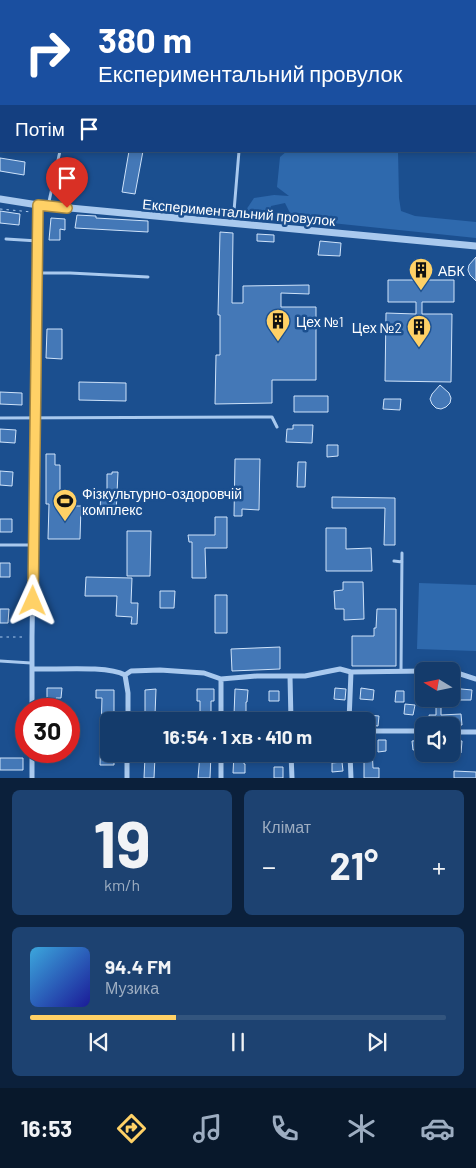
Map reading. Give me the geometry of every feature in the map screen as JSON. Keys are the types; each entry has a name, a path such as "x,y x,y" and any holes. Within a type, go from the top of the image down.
{"street":[{"name":"Експериментальний провулок","path":"0,199 38,209 48,206 233,224 244,228 476,246"},
{"path":"32,698 38,209"},
{"path":"32,666 107,670 120,672 125,675"},
{"path":"125,675 131,671 160,670 204,673 221,680 257,676 305,676 340,669 351,672 415,671"},
{"path":"349,712 351,672"},
{"path":"125,675 128,693 128,712"},
{"path":"460,675 476,679"},
{"path":"290,676 291,712"},
{"path":"221,680 221,712"},
{"path":"375,731 415,731"},
{"path":"460,732 476,732"},
{"path":"127,762 127,778"},
{"path":"221,762 221,778"},
{"path":"291,762 292,778"},
{"path":"350,762 351,778"},
{"path":"32,763 32,778"}],"lane":[{"path":"48,206 60,152"},
{"path":"233,224 239,152"},
{"path":"6,239 38,241"},
{"path":"37,273 148,277"},
{"path":"0,418 272,417 277,427"},
{"path":"0,545 34,545"},
{"path":"401,671 402,553"},
{"path":"394,561 402,562"},
{"path":"0,661 32,666"}],"path":[{"path":"0,209 38,209"},
{"path":"0,637 32,637"}],"shaded area":[{"path":"286,152 398,152 401,211 415,216 476,222 476,238 293,219 285,203 271,206 269,214 246,210 254,198 274,195 289,196 277,187 280,157"},
{"path":"419,583 476,585 476,651 417,649"}],"building":[{"path":"129,152 143,152 135,194 122,192"},
{"path":"0,158 25,162 24,175 0,171"},
{"path":"0,211 20,214 19,225 0,223"},
{"path":"77,215 148,221 148,232 75,228"},
{"path":"51,218 65,219 65,230 60,229 60,240 49,240"},
{"path":"220,232 233,233 232,303 243,303 243,286 309,285 309,294 281,293 281,307 316,307 316,380 272,380 272,403 215,404 216,355 220,355 220,315 218,315"},
{"path":"257,234 274,235 274,242 257,241"},
{"path":"320,241 341,243 340,256 318,255"},
{"path":"476,257 476,281 468,270 469,265"},
{"name":"Цех №2","path":"388,280 454,280 454,302 422,302 422,314 452,314 451,382 385,381 386,313 416,314 416,302 388,302"},
{"path":"47,329 62,329 62,359 46,358"},
{"path":"79,382 126,383 126,401 79,400"},
{"path":"440,385 449,393 451,398 450,403 441,409 436,408 430,399"},
{"path":"0,392 22,393 22,405 0,404"},
{"path":"294,396 328,396 328,412 294,412"},
{"path":"384,399 401,399 400,410 383,409"},
{"path":"293,425 313,425 312,443 286,442 287,429 293,429"},
{"path":"0,429 16,430 15,443 0,442"},
{"path":"327,445 338,445 338,456 327,457"},
{"name":"Фізкультурно-оздоровчій комплекс","path":"46,454 55,454 55,465 60,465 60,506 81,506 80,539 48,539 49,504 46,504"},
{"path":"235,459 260,459 259,510 242,509 242,516 234,516"},
{"path":"298,462 306,462 305,487 297,487"},
{"path":"0,471 13,472 12,486 0,485"},
{"path":"112,472 118,472 116,515 107,515 107,510 100,510 101,492 107,492 107,474 112,474"},
{"path":"332,497 395,498 395,545 384,545 385,508 332,508"},
{"path":"215,517 227,517 227,548 205,548 206,578 192,578 192,542 189,542 188,535 215,535"},
{"path":"0,519 12,519 12,532 0,532"},
{"path":"326,528 346,528 346,549 371,548 372,571 326,571"},
{"path":"127,531 151,531 150,576 127,576"},
{"path":"0,563 10,563 10,577 0,577"},
{"path":"86,577 132,578 131,603 138,603 137,624 131,624 132,617 116,616 117,596 85,596"},
{"path":"343,582 363,582 364,619 344,620 344,609 335,609 334,591 343,590"},
{"path":"160,591 175,591 174,608 160,608"},
{"path":"215,595 227,595 227,633 215,633"},
{"path":"0,609 9,609 8,623 0,623"},
{"path":"377,609 396,609 396,666 352,666 352,636 374,636"},
{"path":"280,647 280,669 232,671 231,649"},
{"path":"47,688 62,688 61,698 47,698"},
{"path":"335,688 346,689 345,700 334,699"},
{"path":"361,688 374,690 373,700 360,699"},
{"path":"156,689 155,712 145,712 145,690"},
{"path":"197,689 214,689 214,701 211,701 211,712 200,712 200,701 197,701"},
{"path":"235,689 248,690 246,712 234,712"},
{"path":"460,689 472,690 471,700 460,700"},
{"path":"96,690 114,690 114,712 102,712 102,698 96,698"},
{"path":"269,691 279,691 279,701 269,701"},
{"path":"396,691 404,691 404,702 395,702"},
{"path":"405,704 415,705 413,715 404,714"},
{"path":"436,708 441,708 441,715 461,714 462,725 460,725 460,717 429,717 429,715 436,715"},
{"path":"375,716 379,716 378,726 375,726"},
{"path":"378,740 386,740 386,751 378,752"},
{"path":"412,741 415,741 415,750 413,750"},
{"path":"460,741 462,741 460,753"},
{"path":"0,758 15,758 15,763 23,763 23,770 0,770"},
{"path":"100,762 114,762 114,765 100,765"},
{"path":"145,762 155,762 154,778 144,778"},
{"path":"199,762 211,762 210,778 198,778"},
{"path":"234,762 244,762 245,773 233,773"},
{"path":"342,762 343,771 332,772 332,763"},
{"path":"364,762 373,762 373,768 379,768 379,778 364,778"},
{"path":"274,767 283,767 283,778 274,778"},
{"path":"454,771 476,772 476,778 454,778"}],"place":[{"name":"АБК","path":"421,291"},
{"name":"Цех №1","path":"278,342"},
{"name":"Цех №2","path":"419,348"},
{"name":"Фізкультурно-оздоровчій комплекс","path":"65,522"}],"route":[{"path":"33,601 38,205 67,208"}]}
